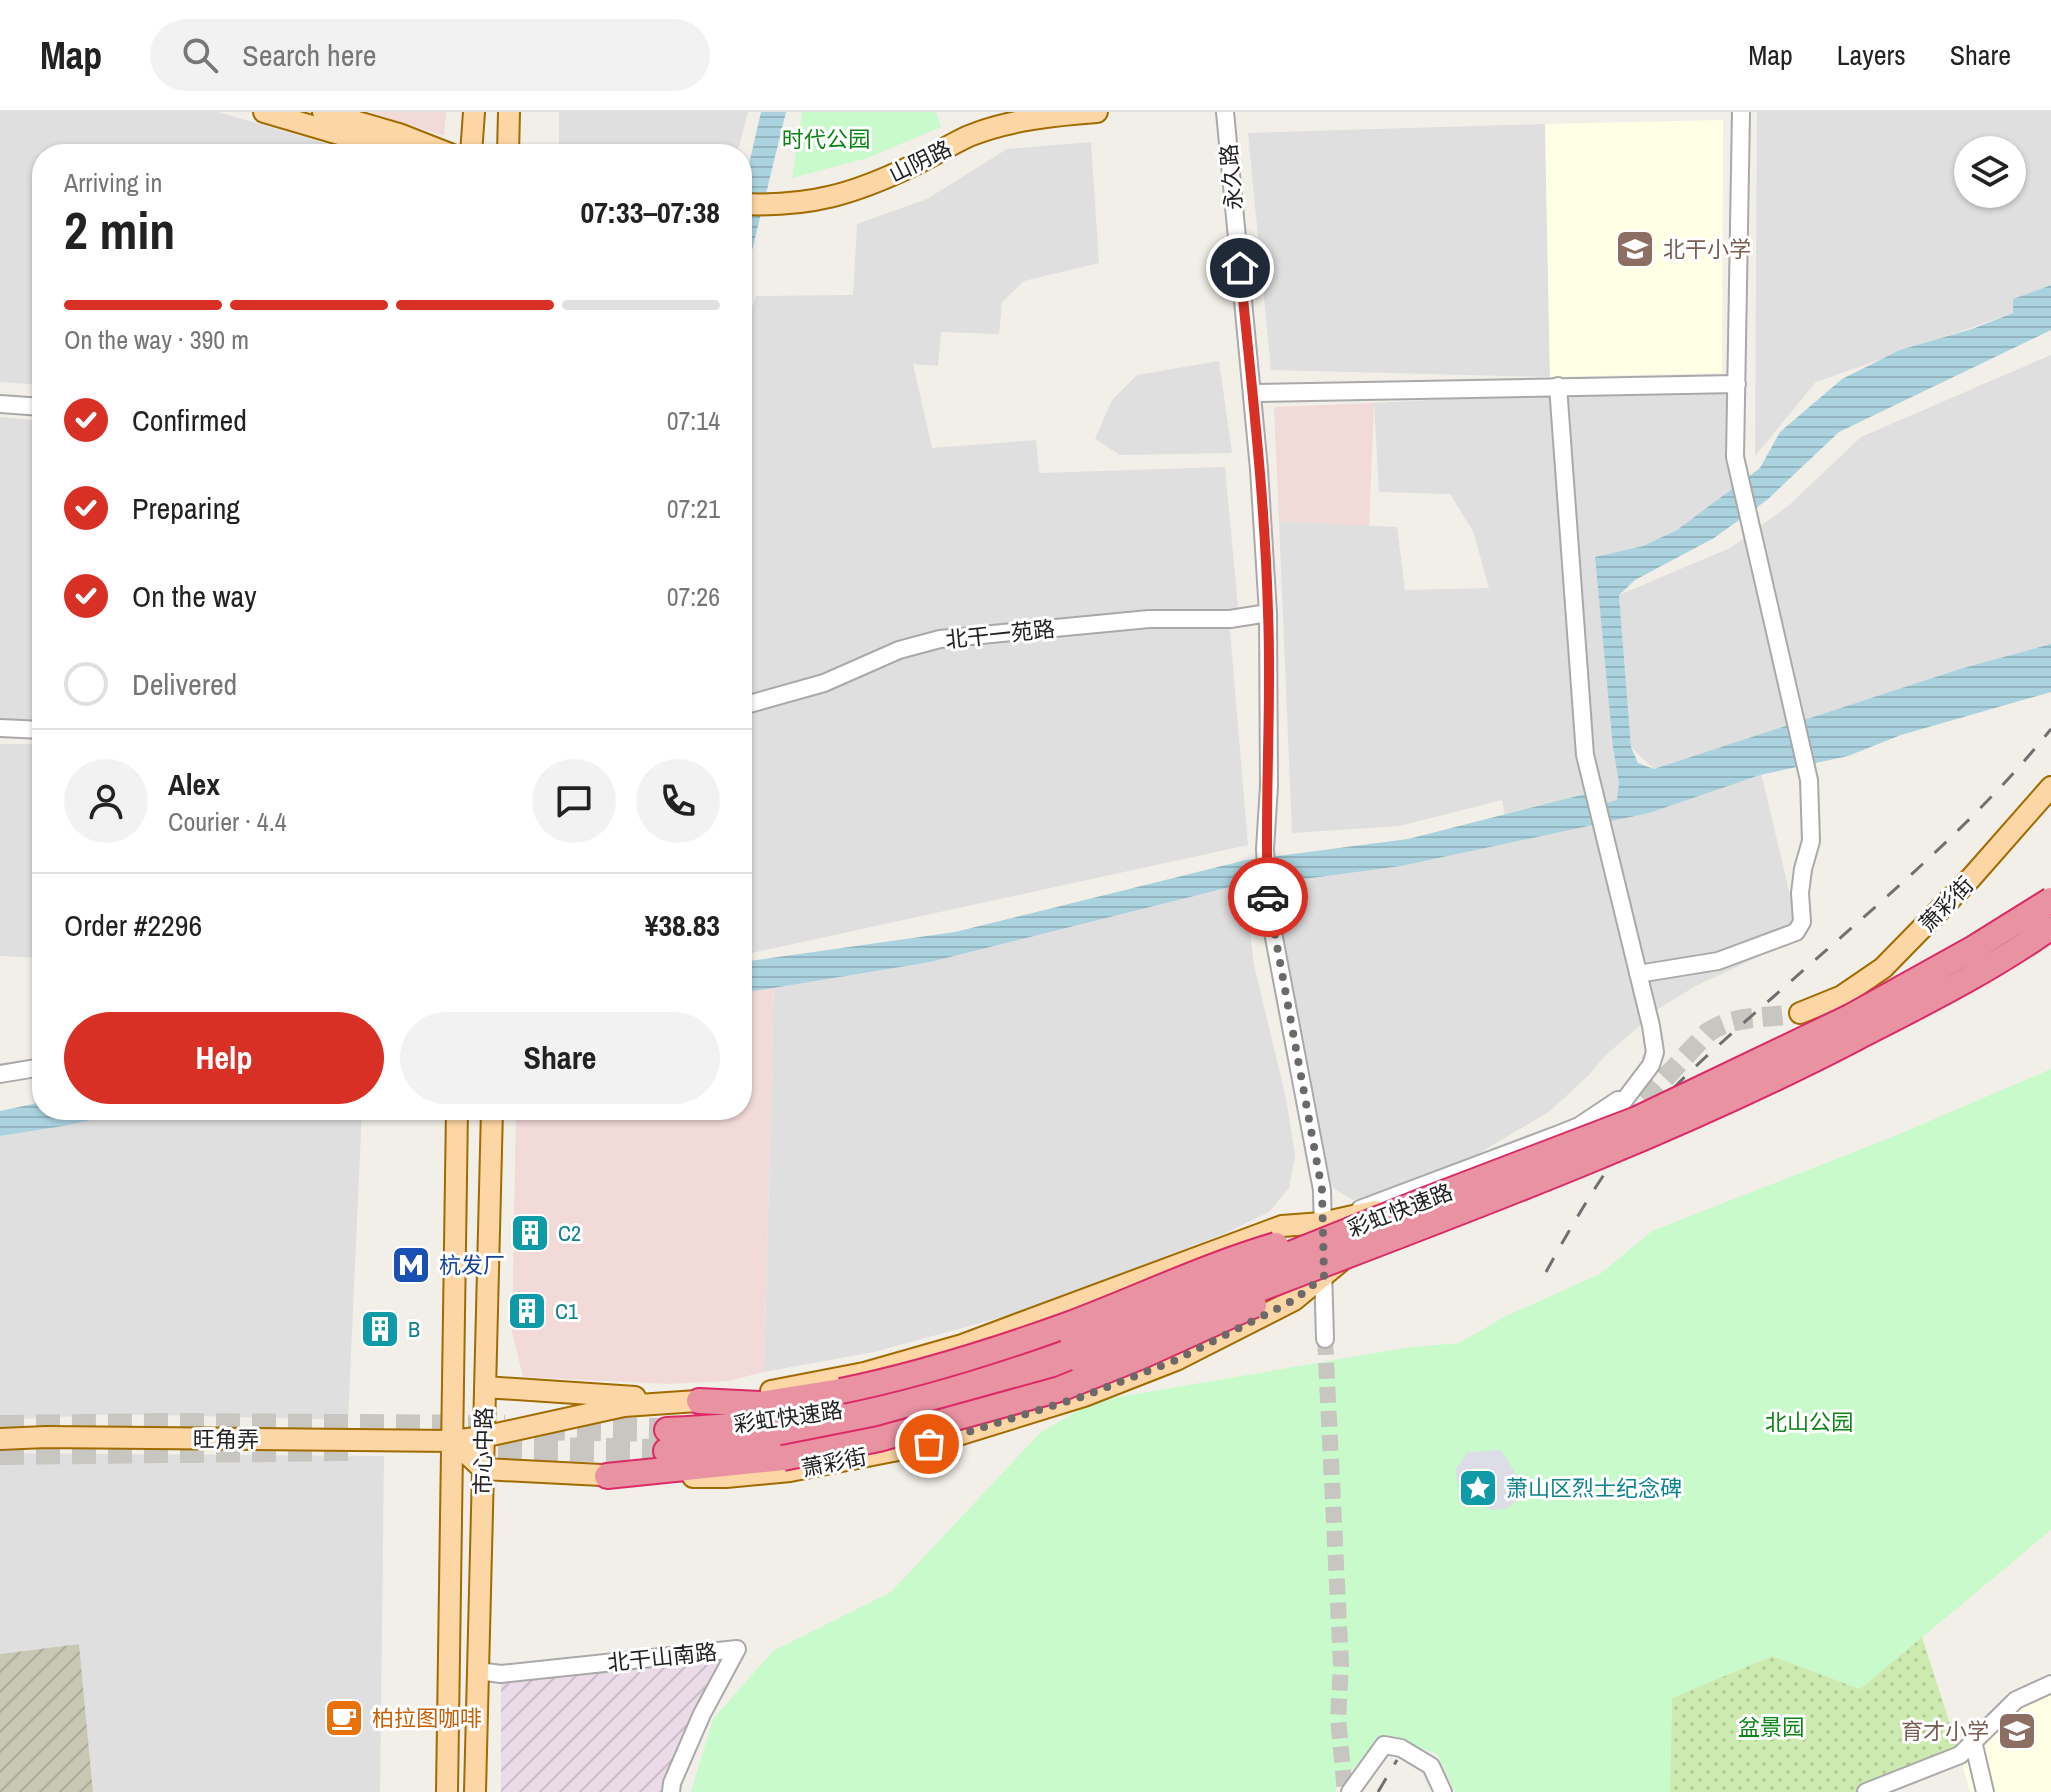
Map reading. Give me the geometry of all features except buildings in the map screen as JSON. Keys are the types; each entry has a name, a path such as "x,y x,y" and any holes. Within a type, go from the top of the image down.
{"highway":[{"name":"彩虹快速路","path":"666,1440 757,1444 858,1427 983,1394 1076,1350 1233,1297 1700,1090 1878,1003 2051,900"},
{"name":"彩虹快速路","path":"1424,1213 1594,1158 1721,1105 1893,1019 2051,927"},
{"path":"699,1401 760,1404 889,1381 983,1354 1072,1323 1227,1259 1424,1213"},
{"path":"607,1476 783,1458 879,1439 1060,1389 1142,1356 1424,1213"}],"main road":[{"path":"264,112 373,144"},
{"path":"323,112 424,144"},
{"path":"472,144 474,112"},
{"path":"508,144 509,112"},
{"name":"山阴路","path":"752,204 827,200 867,187 970,136 1017,117 1097,112"},
{"name":"萧彩街","path":"1800,1010 1826,1003 1857,988 1883,968 1981,867 2051,787"},
{"name":"市心中路","path":"447,1792 457,1120"},
{"name":"市心中路","path":"475,1792 492,1120"},
{"name":"萧彩街","path":"453,1441 624,1406 738,1398 864,1373 962,1345 1282,1226 1322,1223 1395,1206 1554,1157 1339,1263 1294,1300 1176,1360 1084,1396 942,1440 790,1471 726,1477 607,1476 483,1469"},
{"name":"萧彩街","path":"485,1387 699,1401"},
{"name":"旺角弄","path":"0,1439 453,1441"},
{"path":"453,1441 483,1469"}],"street":[{"name":"永久路","path":"1225,112 1252,393 1268,613 1269,786 1265,849 1268,906 1322,1190 1325,1339"},
{"path":"1638,974 1718,961 1796,932 1802,922 1800,893 1811,841 1809,780 1735,457 1741,112"},
{"path":"1252,393 1737,384"},
{"path":"1324,1276 1550,1183 1583,1155 1651,1065 1655,1052 1585,755 1558,386"},
{"path":"0,404 32,406"},
{"name":"北干一苑路","path":"752,703 824,683 899,650 940,639 1149,619 1230,619 1268,613"},
{"path":"0,728 32,730"},
{"path":"1,1072 32,1068"},
{"path":"1322,1223 1569,1130 1632,1090"},
{"name":"北干山南路","path":"478,1671 501,1674 737,1649 702,1714 671,1792"},
{"path":"1877,1790 1960,1755 2016,1700 2051,1684"},
{"path":"1973,1741 1985,1792"},
{"path":"1350,1792 1384,1745 1401,1748 1431,1766 1443,1792"}],"shaded area":[{"path":"0,112 218,112 328,144 32,144 32,384 0,382"},
{"path":"370,112 446,112 444,136"},
{"path":"559,112 748,112 740,144 559,144"},
{"path":"1757,112 2051,112 2051,285 2014,299 2013,313 1816,382 1755,456"},
{"name":"北干小学","path":"1723,120 1722,373 1550,377 1545,124"},
{"path":"1545,124 1550,377 1271,370 1248,133"},
{"path":"1091,142 1099,263 1024,281 1002,302 999,334 941,332 938,366 913,364 932,448 1036,440 1039,473 1225,467 1239,618 1229,619 1248,845 752,953 752,307 756,296 853,295 857,224 927,199 1007,149"},
{"path":"2051,355 2051,646 1654,769 1631,747 1619,595 1730,548 1787,507 1861,437"},
{"path":"1219,361 1232,453 1120,455 1095,439 1112,400 1137,375"},
{"path":"1737,384 1742,485 1677,530 1643,546 1596,557 1631,782 1758,760 1800,937 1696,986 1661,1007 1605,1056 1550,1111 1459,1165 1353,1200 1333,1188 1320,1150 1275,911 1275,876 1508,832 1502,800 1399,826 1292,833 1279,521 1397,527 1405,590 1489,588 1473,531 1450,494 1379,492 1374,403"},
{"path":"1374,403 1369,526 1279,521 1274,407"},
{"path":"0,417 32,420 32,726 0,720"},
{"path":"0,744 32,744 32,958 0,956"},
{"path":"1243,873 1254,965 1286,1098 1295,1155 1289,1188 1269,1212 1226,1233 1021,1312 874,1352 764,1372 774,979"},
{"path":"774,979 764,1372 728,1381 668,1384 523,1377 512,1332 516,1120 752,1120 752,984"},
{"path":"92,1120 362,1120 348,1420 116,1414 0,1420 0,1136"},
{"path":"1501,1450 1516,1474 1522,1496 1508,1508 1494,1510 1462,1502 1455,1471 1467,1452"},
{"path":"0,1453 384,1456 380,1792 93,1792 79,1644 0,1654"},
{"path":"79,1644 93,1792 0,1792 0,1654"},
{"path":"737,1649 671,1792 501,1792 501,1674"},
{"name":"育才小学","path":"2051,1684 2051,1792 1970,1792 1960,1755 1994,1720"}],"green space":[{"name":"时代公园","path":"802,112 936,112 941,127 867,158 792,178"},
{"name":"北山公园","path":"2051,1069 2051,1530 1860,1689 1772,1656 1672,1698 1670,1792 1455,1792 1437,1754 1385,1735 1340,1782 1335,1792 691,1792 713,1719 773,1651 891,1592 1040,1433 1094,1401 1405,1348 1459,1343 1506,1316 1600,1274 1652,1231 1890,1138"},
{"name":"盆景园","path":"1922,1637 1960,1755 1870,1792 1670,1792 1672,1698 1772,1656 1860,1689"}],"water":[{"path":"761,112 786,112 752,250 752,151"},
{"path":"2051,285 2051,330 1839,432 1767,500 1714,538 1635,580 1619,595 1631,747 1638,763 1654,769 1960,669 2051,644 2051,692 1901,735 1848,756 1760,775 1649,813 1401,866 1281,882 1246,883 930,962 752,991 752,961 955,932 1246,860 1408,839 1593,792 1603,804 1617,800 1619,783 1595,557 1643,546 1677,530 1760,468 1780,432 1842,379 1900,350 1972,329 2013,313 2013,299"},
{"path":"32,1104 32,1120 92,1120 0,1136 0,1111"}],"tunnel":[{"path":"1624,1122 1707,1033 1740,1020 1800,1013"},
{"path":"1325,1339 1341,1665 1338,1718 1345,1792"},
{"path":"0,1427 505,1427"},
{"path":"541,1428 667,1430"},
{"path":"462,1448 666,1451"},
{"path":"0,1453 354,1449"}],"railway":[{"path":"1546,1272 1606,1171 1663,1099 1953,835 2051,729"},
{"path":"1378,1792 1397,1760"}],"way so far":[{"path":"929,1444 1084,1396 1176,1360 1294,1300 1324,1276 1322,1190 1268,897"}],"place":[{"name":"北干小学","path":"1635,249"},
{"name":"C2","path":"530,1233"},
{"name":"杭发厂","path":"411,1265"},
{"name":"C1","path":"527,1311"},
{"name":"B","path":"380,1329"},
{"name":"萧山区烈士纪念碑","path":"1478,1488"},
{"name":"柏拉图咖啡","path":"344,1718"},
{"name":"育才小学","path":"2017,1731"}],"route":[{"path":"1240,268 1259,469 1268,613 1269,786 1265,849 1268,897"}]}
